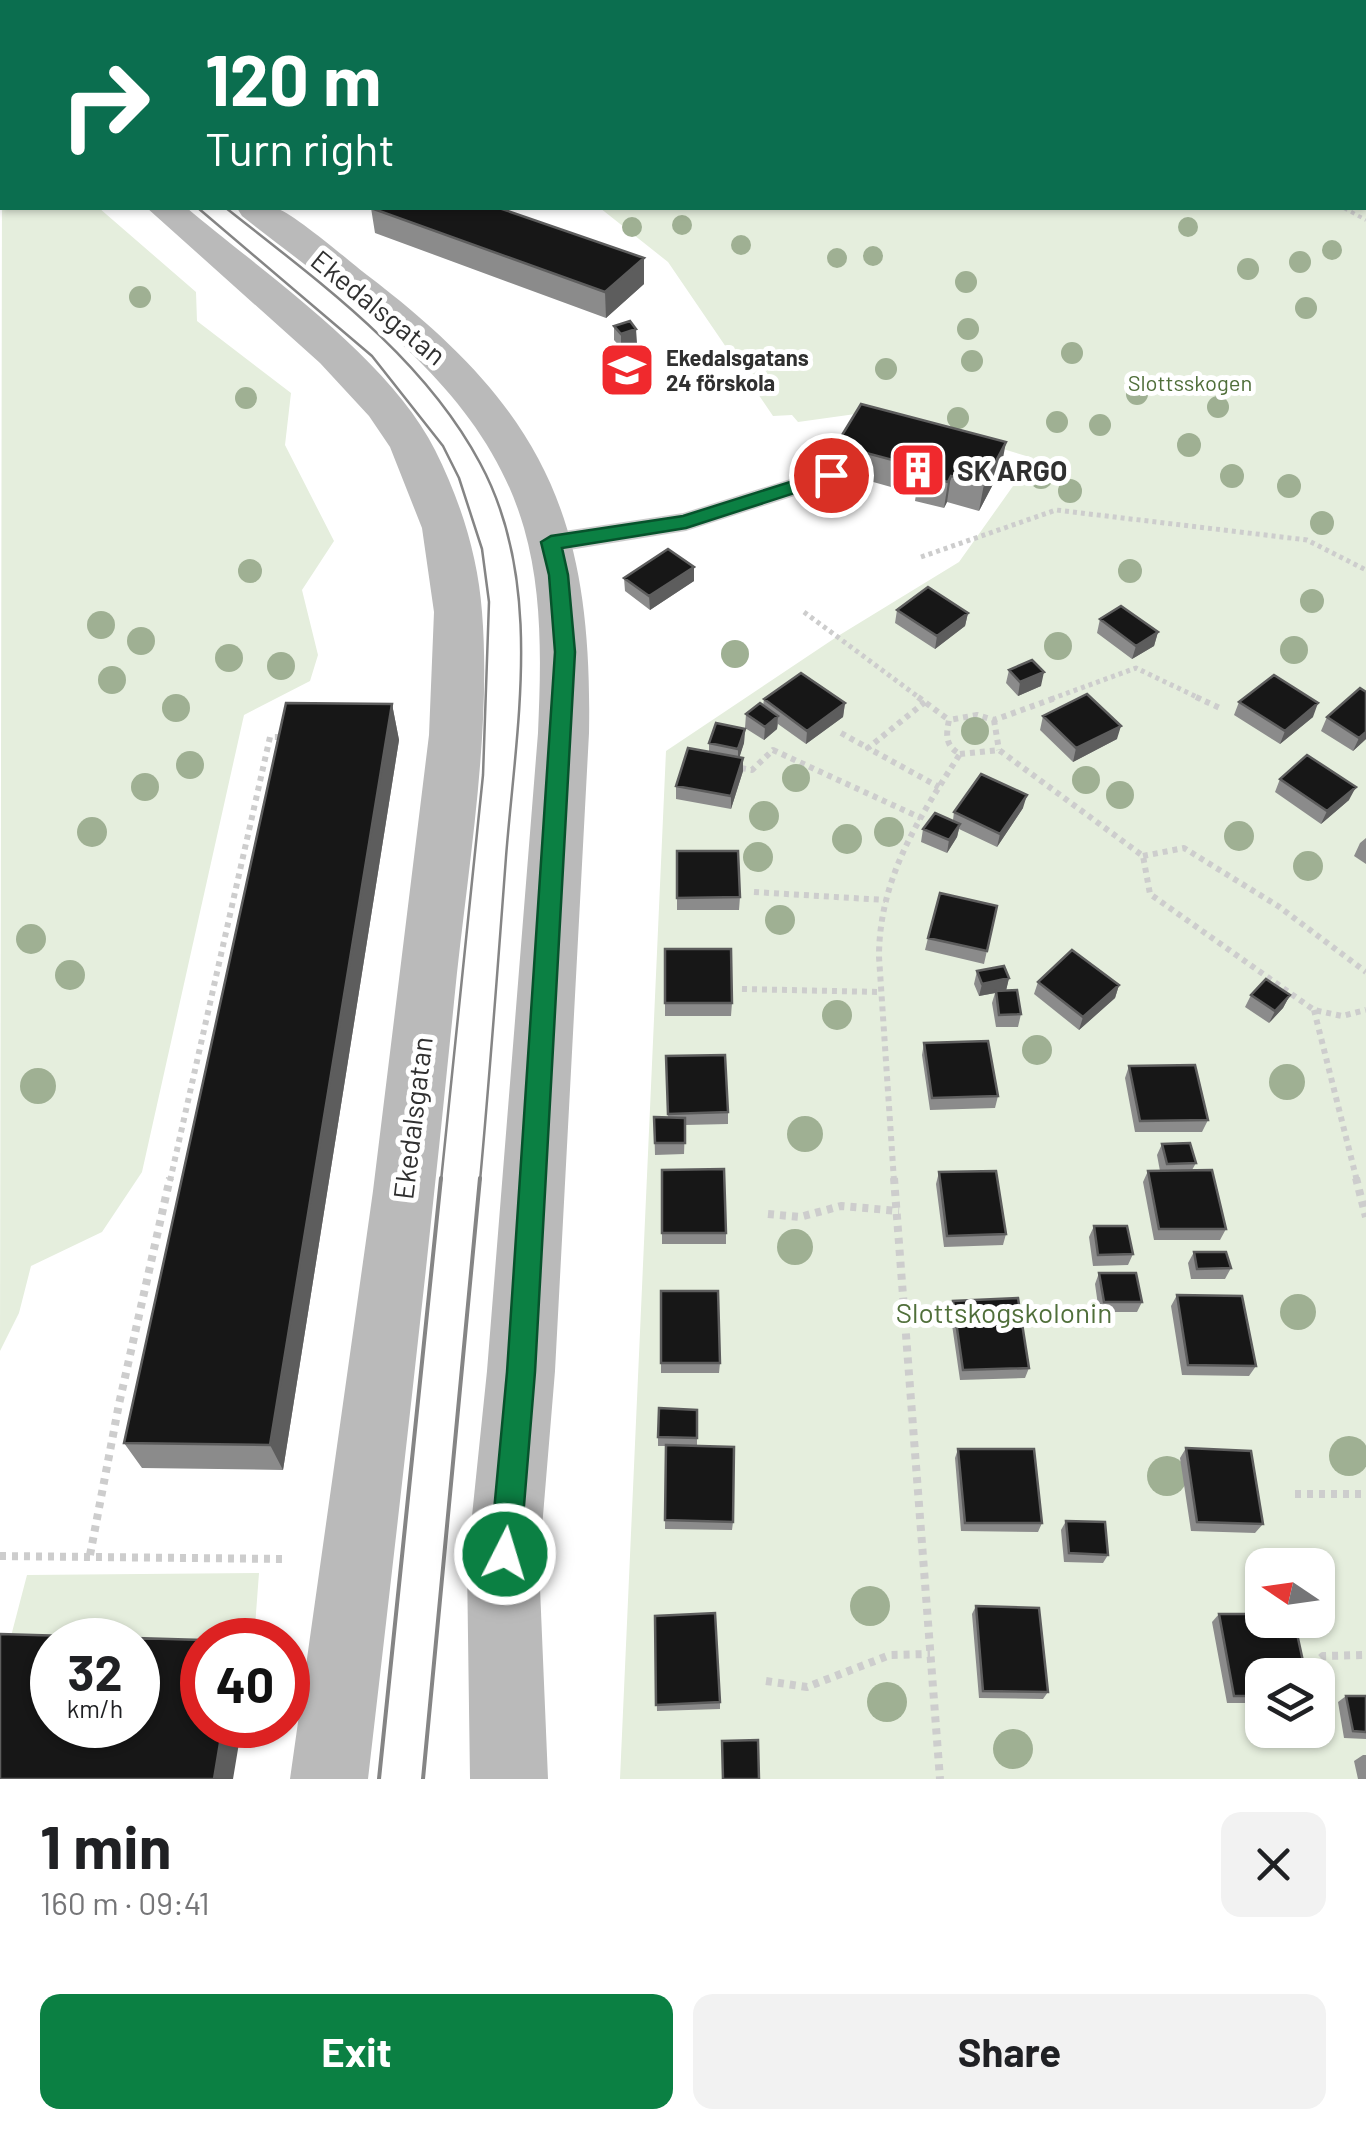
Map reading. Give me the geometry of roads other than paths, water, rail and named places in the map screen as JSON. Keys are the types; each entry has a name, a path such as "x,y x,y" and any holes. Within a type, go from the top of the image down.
{"street":[{"name":"Ekedalsgatan","path":"166,210 335,354 386,407 412,447 445,528 458,612 455,735 404,1191 328,1779"},
{"name":"Ekedalsgatan","path":"258,210 402,319 449,362 494,418 530,484 551,542 558,575 565,652 521,1372 502,1591 511,1742 509,1779"}],"lane":[{"path":"551,542 686,522 831,475"}],"tram line":[{"path":"200,210 372,356 443,446 459,478 482,549 489,602 483,775 441,1181"},
{"path":"229,210 366,323 429,388 480,463 500,509 513,557 519,606 519,707 480,1181"},
{"path":"379,1779 441,1178"},
{"path":"423,1779 480,1178"}],"place":[{"name":"Ekedalsgatans 24 förskola","path":"627,370"},
{"name":"SK ARGO","path":"918,470"}],"park label":[{"name":"Slottsskogen","path":"1190,382"},
{"name":"Slottskogskolonin","path":"1004,1312"}]}
